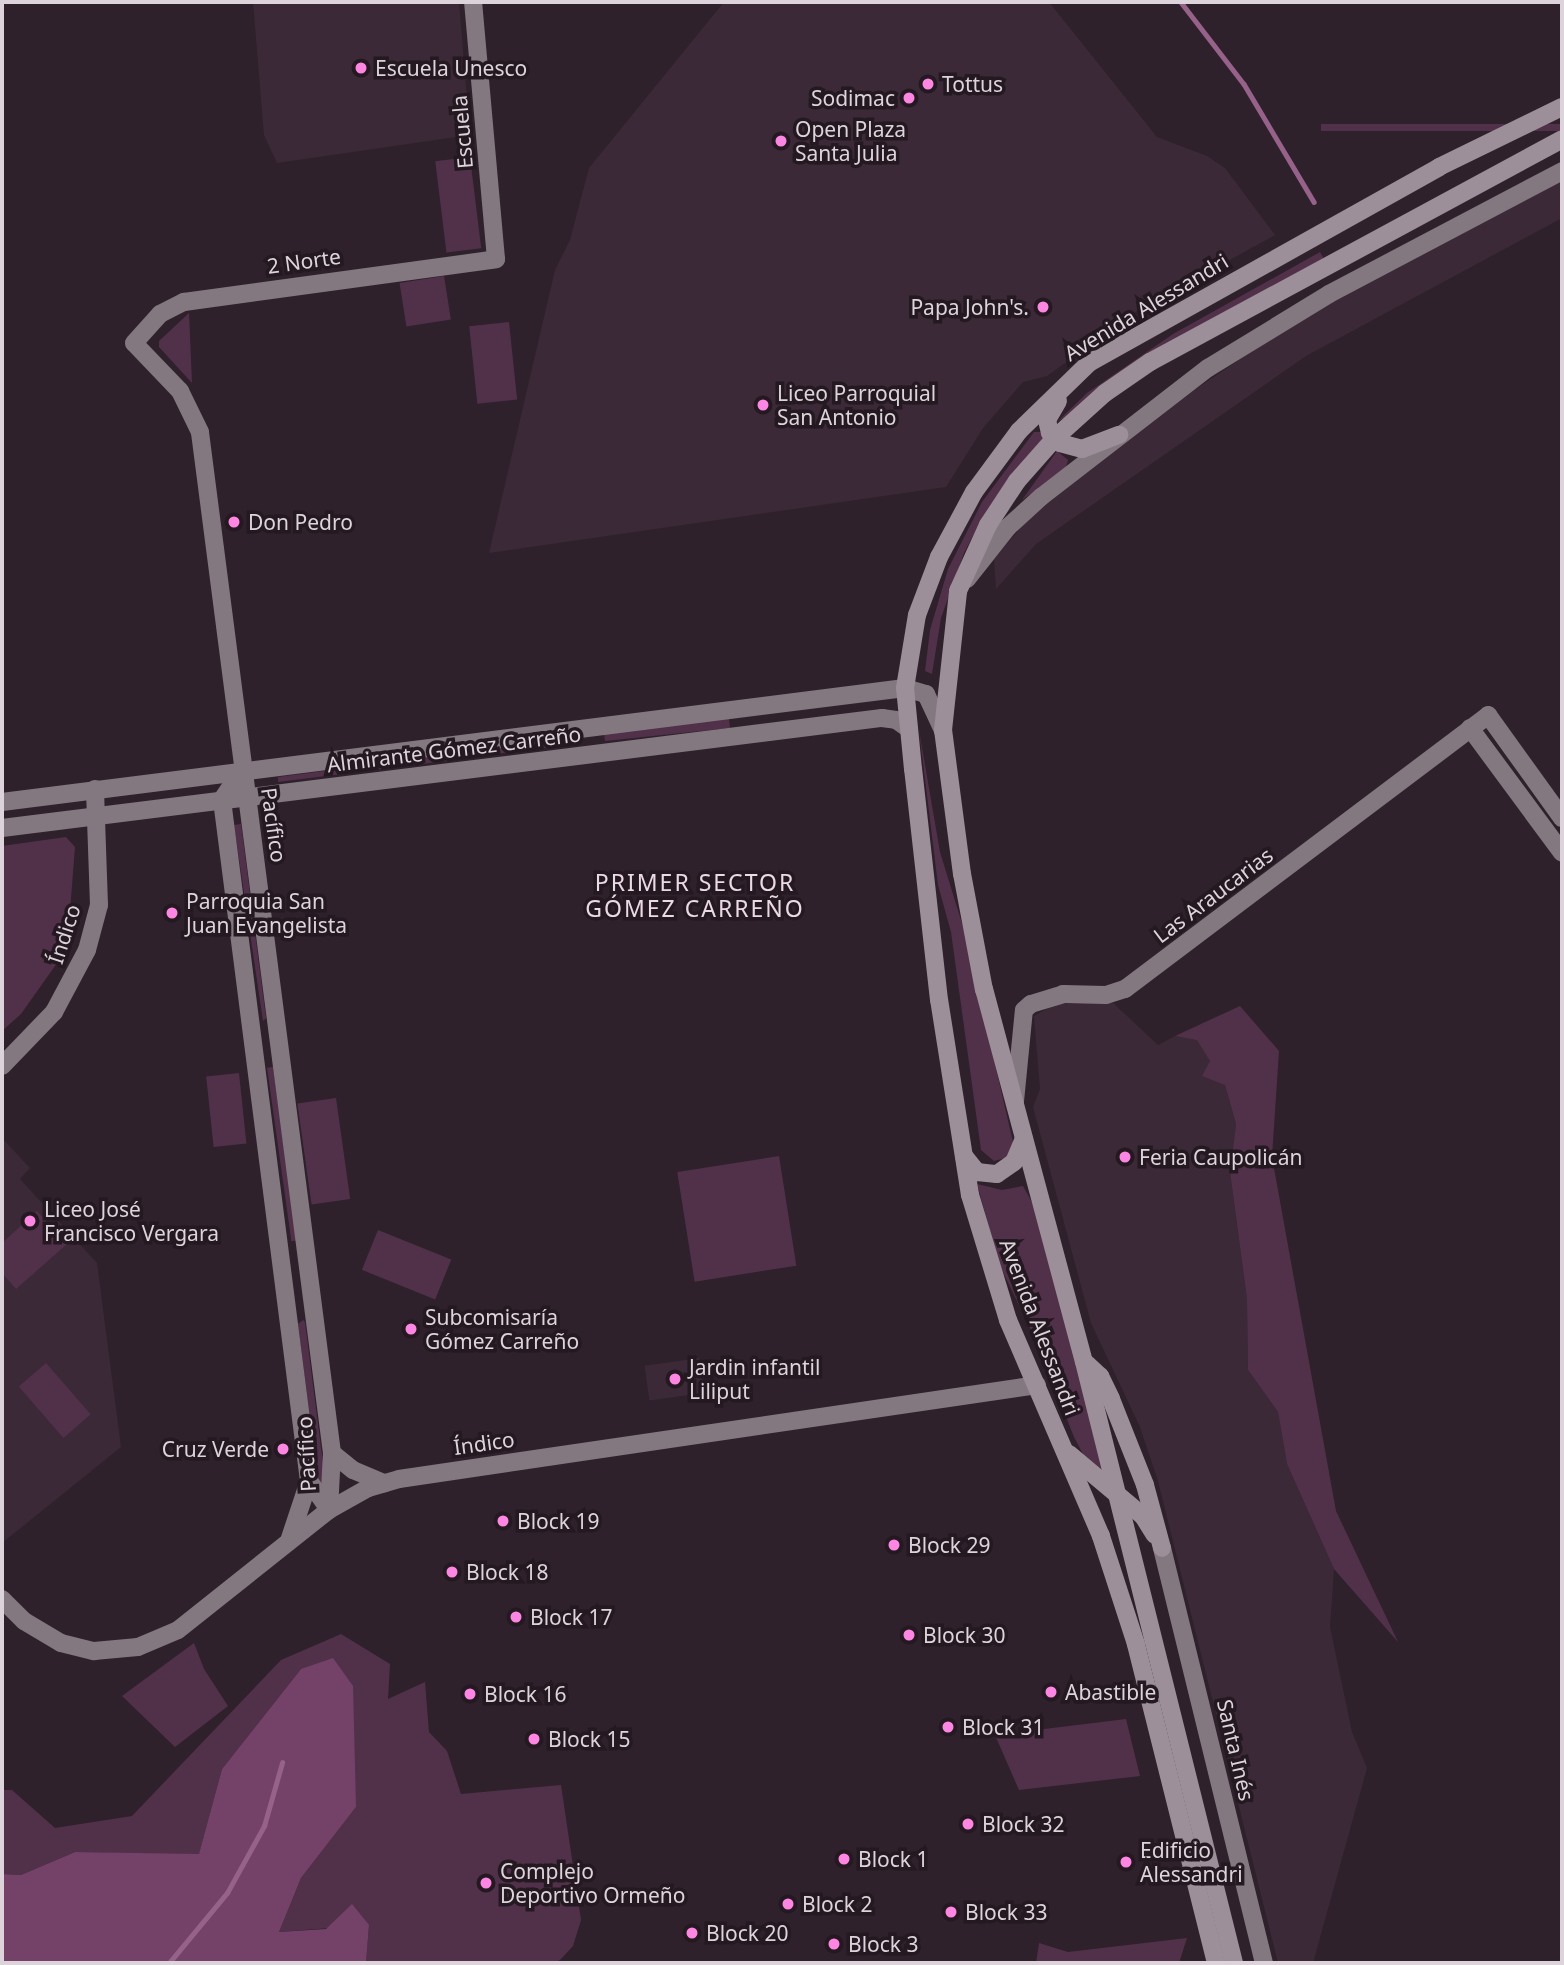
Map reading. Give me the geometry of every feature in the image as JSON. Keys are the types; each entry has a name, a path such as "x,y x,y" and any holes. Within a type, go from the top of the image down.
{"main road":[{"name":"Avenida Alessandri","path":"1216,1963 1136,1644 1101,1536 990,1269 961,1149 905,688 917,615 954,527 1019,431 1089,363 1439,167 1562,107"},
{"name":"Avenida Alessandri","path":"1234,1963 1084,1362 984,990 962,874 943,730 958,591 1001,504 1055,438 1105,393 1150,362 1562,139"},
{"path":"1089,363 1048,415 1047,426 1055,438 1067,447 1082,449 1119,435"},
{"path":"961,1149 971,1168 997,1174 1014,1162 1024,1139"},
{"path":"1084,1362 1100,1376 1111,1399 1145,1485 1162,1548"},
{"path":"1062,1446 1143,1516 1162,1548"}],"street":[{"name":"Escuela","path":"473,2 496,259"},
{"path":"958,591 1009,527 1119,435 1208,368 1329,294 1562,171"},
{"name":"2 Norte","path":"134,343 160,314 184,302 496,259"},
{"name":"Pacífico","path":"134,343 180,391 198,424 242,770 251,798 332,1453 329,1510"},
{"name":"Almirante Gómez Carreño","path":"2,802 905,688"},
{"name":"Avenida Alessandri","path":"905,688 926,694 943,730"},
{"name":"Las Araucarias","path":"1015,1105 1024,1010 1031,1004 1063,994 1106,995 1125,989 1488,715 1562,818"},
{"name":"Almirante Gómez Carreño","path":"2,828 882,718 896,720 909,729"},
{"path":"584,727 588,755"},
{"path":"1470,728 1562,853"},
{"path":"477,741 480,769"},
{"name":"Pacífico","path":"242,770 222,800 309,1481 329,1510"},
{"name":"Índico","path":"2,1066 54,1012 87,950 99,905 95,789"},
{"name":"Índico","path":"2,1599 31,1626 61,1643 94,1651 123,1650 177,1630 329,1510 384,1483 1037,1385"},
{"path":"332,1453 353,1470 384,1483"},
{"path":"287,1545 309,1481"},
{"name":"Santa Inés","path":"1162,1548 1264,1963"}],"shaded area":[{"name":"Escuela Unesco","path":"253,2 459,2 470,135 277,163 264,135"},
{"path":"724,2 1049,2 1157,137 1207,156 1225,168 1275,235 1137,311 1047,376 1023,382 983,428 946,487 489,553 555,270 570,240 589,168"},
{"path":"1321,124 1562,124 1562,131 1321,131"},
{"path":"470,157 481,248 446,253 435,161"},
{"path":"1562,180 1562,218 1306,356 1036,544 996,589 994,559 1030,517 1170,406 1322,305"},
{"path":"1320,252 1324,259 1057,422 1087,393 1173,334"},
{"path":"444,276 451,319 406,326 400,283"},
{"path":"189,313 192,383 159,347 159,341"},
{"path":"509,322 517,400 477,404 469,326"},
{"path":"1034,432 1041,432 1043,439 979,524 964,553 941,618 932,674 925,671 930,630 948,569 982,502"},
{"path":"1057,451 1068,460 1065,470 1022,500"},
{"path":"729,718 730,728 605,741 604,734"},
{"path":"919,730 940,852 964,930 1013,1142 1009,1157 994,1161 981,1150 951,932 938,885"},
{"path":"575,738 575,744 496,754 495,749"},
{"path":"469,752 469,758 278,782 278,777"},
{"path":"241,824 266,1018 263,1021 234,825"},
{"path":"66,837 75,847 67,949 21,1014 2,1031 2,846"},
{"path":"1112,1002 1158,1045 1175,1036 1197,1039 1225,1085 1236,1124 1230,1172 1247,1299 1248,1370 1278,1412 1287,1464 1334,1569 1330,1627 1352,1732 1367,1768 1313,1963 1278,1963 1158,1481 1140,1427 1091,1323 1033,1107 1040,1089 1034,1016 1056,1004"},
{"path":"1240,1006 1279,1051 1272,1157 1336,1511 1398,1642 1334,1569 1287,1464 1278,1412 1248,1370 1247,1299 1230,1172 1236,1124 1225,1085 1202,1076 1210,1061 1197,1040 1175,1036"},
{"path":"273,1067 297,1240 291,1241 267,1068"},
{"path":"239,1073 246,1144 214,1147 206,1076"},
{"path":"336,1098 350,1199 312,1204 297,1103"},
{"path":"2,1138 30,1168 20,1179 97,1263 121,1447 2,1543"},
{"path":"779,1156 796,1266 695,1282 677,1172"},
{"path":"977,1184 1002,1190 1023,1186 1039,1215 1106,1474 1085,1458 1074,1437 1035,1338 1000,1266"},
{"path":"37,1211 67,1244 16,1289 2,1273 2,1243"},
{"path":"378,1230 451,1260 435,1299 362,1270"},
{"path":"303,1320 327,1495 320,1494 298,1324"},
{"name":"Jardin infantil Liliput","path":"700,1358 705,1393 649,1400 645,1366"},
{"path":"46,1363 91,1414 63,1438 19,1387"},
{"path":"341,1634 390,1664 388,1699 425,1682 429,1732 447,1751 461,1794 561,1785 581,1920 573,1946 560,1960 554,1963 366,1963 369,1925 279,1932 301,1878 356,1807 301,1669 222,1769 199,1855 75,1852 21,1875 2,1874 2,1790 12,1790 55,1828 132,1816 281,1660"},
{"path":"194,1643 204,1669 228,1706 175,1747 122,1696"},
{"path":"333,1658 353,1686 356,1807 301,1878 279,1932 326,1929 352,1904 369,1925 366,1963 2,1963 2,1874 21,1875 75,1852 199,1854 222,1769 301,1669"},
{"path":"1126,1719 1140,1776 1019,1790 995,1735"},
{"path":"1187,1938 1179,1963 1036,1963 1039,1943 1068,1952"}],"waterway":[{"path":"1181,2 1244,84 1314,202"},
{"path":"169,1963 227,1893 264,1826 282,1763"}],"place":[{"name":"Escuela Unesco","path":"361,68"},
{"name":"Tottus","path":"928,84"},
{"name":"Sodimac","path":"909,98"},
{"name":"Open Plaza Santa Julia","path":"781,141"},
{"name":"Papa John's.","path":"1043,307"},
{"name":"Liceo Parroquial San Antonio","path":"763,405"},
{"name":"Don Pedro","path":"234,522"},
{"name":"Parroquia San Juan Evangelista","path":"172,913"},
{"name":"Feria Caupolicán","path":"1125,1157"},
{"name":"Liceo José Francisco Vergara","path":"30,1221"},
{"name":"Subcomisaría Gómez Carreño","path":"411,1329"},
{"name":"Jardin infantil Liliput","path":"675,1379"},
{"name":"Cruz Verde","path":"283,1449"},
{"name":"Block 19","path":"503,1521"},
{"name":"Block 29","path":"894,1545"},
{"name":"Block 18","path":"452,1572"},
{"name":"Block 17","path":"516,1617"},
{"name":"Block 30","path":"909,1635"},
{"name":"Abastible","path":"1051,1692"},
{"name":"Block 16","path":"470,1694"},
{"name":"Block 31","path":"948,1727"},
{"name":"Block 15","path":"534,1739"},
{"name":"Block 32","path":"968,1824"},
{"name":"Block 1","path":"844,1859"},
{"name":"Edificio Alessandri","path":"1126,1862"},
{"name":"Complejo Deportivo Ormeño","path":"486,1883"},
{"name":"Block 2","path":"788,1904"},
{"name":"Block 33","path":"951,1912"},
{"name":"Block 20","path":"692,1933"},
{"name":"Block 3","path":"834,1944"}],"district":[{"name":"PRIMER SECTOR GÓMEZ CARREÑO","path":"695,895"}]}
